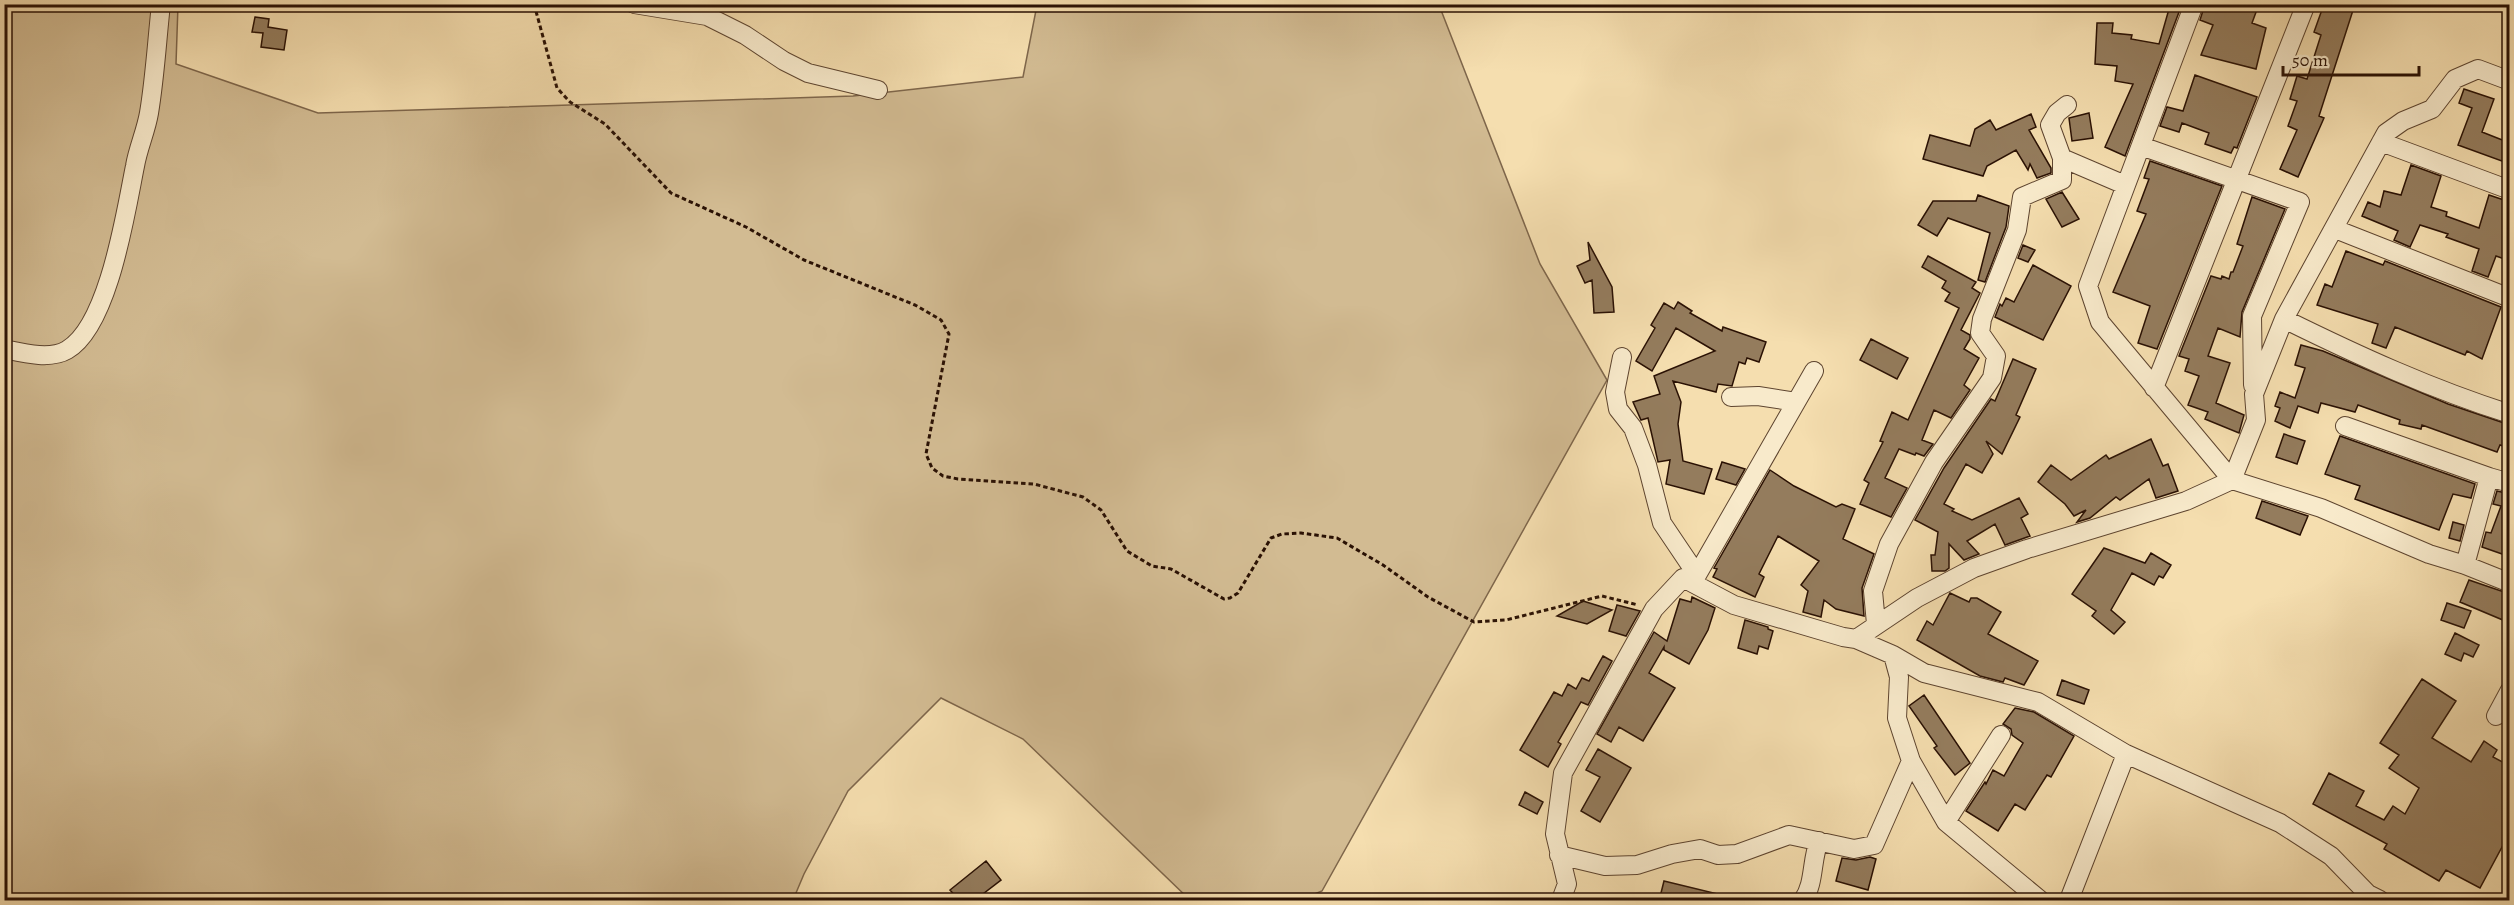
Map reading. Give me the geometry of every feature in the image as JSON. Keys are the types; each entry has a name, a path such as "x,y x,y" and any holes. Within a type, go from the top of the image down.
{"street":[{"path":"4,349 45,355 67,350 96,316 116,257 128,210 135,165 149,114 161,4"},
{"path":"634,4 707,16 745,35 784,61 808,73 878,90"},
{"path":"2194,4 2088,286 2100,322 2232,480 2321,508 2429,554 2510,583"},
{"path":"2154,388 2306,4"},
{"path":"2253,394 2284,319 2386,133 2403,121 2432,109 2455,80 2478,69 2510,81"},
{"path":"1876,624 1873,591 1889,544 1934,462 1992,378 1996,356 1980,333 1981,326 2018,230 2022,197 2062,180 2062,158 2050,125 2057,113 2067,105"},
{"path":"2381,142 2510,190"},
{"path":"1856,639 1917,598 1974,568 2027,549 2186,501 2232,480 2256,420 2253,394 2252,316 2300,202 2141,146"},
{"path":"2062,158 2125,185"},
{"path":"2334,229 2510,298"},
{"path":"2284,319 2367,360 2470,401 2510,414"},
{"path":"1622,357 1615,392 1618,409 1633,428 1647,465 1662,523 1690,577 1734,605 1856,639 1893,655 1924,673 2038,702 2126,754 2280,823 2331,856 2376,900"},
{"path":"1561,900 1567,884 1555,834 1563,773 1654,609 1690,577 1814,371"},
{"path":"1731,397 1758,396 1796,402"},
{"path":"2345,426 2510,483"},
{"path":"2465,565 2489,477"},
{"path":"1893,655 1899,677 1897,718 1911,761 1946,822 2040,900"},
{"path":"2496,716 2510,690"},
{"path":"1946,822 2001,735"},
{"path":"2069,900 2126,754"},
{"path":"1559,855 1605,866 1637,865 1672,854 1700,849 1718,855 1737,854 1789,835 1854,849 1874,845 1911,761"},
{"path":"1803,900 1811,889 1814,854 1819,841"}],"path":[{"path":"534,4 557,88 570,102 605,124 671,193 746,227 804,260 915,305 941,320 949,334 926,454 932,468 943,476 1034,484 1083,497 1101,510 1127,551 1152,566 1171,569 1224,599 1238,593 1271,538 1282,534 1301,533 1337,538 1383,565 1428,597 1473,622 1506,620 1602,596 1654,609"}],"shaded area":[{"path":"5,5 178,5 176,64 318,113 853,96 1023,77 1037,5 1439,5 1540,264 1607,380 1322,891 1300,900 1190,900 1023,739 941,698 848,791 804,874 793,900 5,900"}],"building":[{"path":"2162,4 2182,4 2125,156 2105,147 2133,84 2115,81 2117,66 2095,64 2097,23 2113,23 2112,33 2132,35 2131,39 2159,44 2169,9"},
{"path":"2205,4 2259,4 2252,23 2266,28 2256,69 2201,55 2213,25 2200,20"},
{"path":"2324,4 2355,4 2319,116 2324,118 2298,177 2280,169 2297,130 2288,126 2297,101 2290,99 2297,76 2307,79 2321,35 2314,32"},
{"path":"255,17 269,19 268,27 287,30 284,50 261,47 263,33 252,32"},
{"path":"2195,75 2257,97 2237,148 2234,147 2231,153 2205,144 2209,133 2182,123 2179,132 2160,126 2167,107 2183,111"},
{"path":"2464,89 2494,99 2482,132 2510,143 2510,164 2458,145 2472,108 2459,103"},
{"path":"2089,113 2093,138 2072,141 2069,118"},
{"path":"2031,114 2036,127 2029,130 2051,168 2051,173 2037,178 2030,164 2028,170 2016,150 1987,166 1983,176 1923,159 1930,135 1970,146 1975,129 1990,120 1996,130"},
{"path":"2150,161 2222,186 2157,349 2138,343 2150,306 2113,292 2146,214 2137,211 2149,179 2144,178"},
{"path":"2411,165 2441,176 2431,207 2447,212 2446,216 2479,228 2489,195 2510,202 2510,261 2496,256 2488,277 2472,271 2479,249 2446,237 2448,234 2420,225 2410,247 2394,240 2398,231 2362,216 2368,202 2380,207 2384,191 2401,195"},
{"path":"2062,192 2079,219 2062,227 2046,199"},
{"path":"1978,195 2009,206 2006,227 1985,282 1978,280 1990,233 1948,218 1937,236 1918,225 1933,201 1976,201"},
{"path":"2252,197 2285,209 2242,312 2240,337 2218,328 2208,356 2230,363 2216,403 2244,415 2239,433 2205,419 2208,412 2188,405 2199,376 2185,371 2189,359 2179,356 2211,276 2221,279 2222,276 2229,279 2233,272 2243,246 2237,244"},
{"path":"1588,242 1612,287 1614,312 1594,313 1592,280 1585,283 1577,266 1590,260"},
{"path":"2023,245 2035,250 2028,262 2018,258"},
{"path":"2346,251 2383,265 2385,261 2501,307 2482,359 2467,351 2465,355 2395,327 2386,348 2372,343 2378,324 2317,305 2325,284 2332,287"},
{"path":"1928,256 1976,282 1972,288 1980,293 1961,330 1970,335 1964,349 1979,358 1964,385 1970,390 1951,418 1934,410 1922,440 1933,444 1924,456 1899,449 1885,478 1907,488 1891,517 1860,504 1869,483 1864,480 1883,442 1880,441 1892,412 1908,420 1959,308 1945,301 1950,293 1942,288 1946,281 1922,267"},
{"path":"2033,265 2071,286 2043,340 1995,317 2000,304 2002,306 2006,298 2014,302"},
{"path":"1678,302 1692,311 1690,313 1722,331 1723,327 1766,342 1759,362 1747,358 1745,364 1739,362 1732,386 1718,384 1716,392 1673,381 1681,402 1678,424 1683,461 1712,469 1704,494 1666,484 1670,460 1658,462 1648,418 1641,420 1633,402 1660,394 1654,376 1715,351 1676,328 1652,371 1636,361 1655,328 1651,325 1664,303 1674,309"},
{"path":"1871,339 1908,358 1897,379 1860,360"},
{"path":"2301,345 2323,351 2448,404 2510,425 2510,448 2500,445 2497,452 2422,425 2421,429 2399,424 2400,420 2358,405 2355,412 2321,403 2318,413 2298,406 2290,428 2275,421 2280,408 2275,406 2280,392 2295,398 2305,368 2295,365"},
{"path":"2013,359 2036,369 2016,415 2020,417 2002,454 1986,441 1993,454 1982,473 1966,464 1944,504 1954,509 1952,511 1972,520 2019,498 2028,514 2021,518 2030,536 2005,545 1995,524 1967,541 1979,554 1964,560 1949,544 1949,568 1945,571 1932,571 1931,555 1935,555 1938,532 1915,520 1944,468 1991,399 1995,401"},
{"path":"2284,434 2305,441 2297,464 2276,457"},
{"path":"2340,436 2475,484 2471,498 2453,494 2439,530 2355,499 2360,486 2325,474"},
{"path":"2151,439 2163,466 2168,464 2178,491 2156,498 2149,479 2120,500 2116,497 2090,518 2077,522 2086,510 2074,516 2065,504 2038,482 2051,465 2071,480 2106,455 2109,459"},
{"path":"1722,462 1745,469 1736,485 1716,479"},
{"path":"1770,470 1794,486 1836,507 1842,504 1855,509 1843,539 1874,554 1862,588 1864,616 1836,609 1824,600 1821,617 1803,612 1808,591 1801,585 1819,561 1778,536 1759,574 1764,577 1755,597 1713,577 1717,569 1714,568"},
{"path":"2497,491 2510,494 2510,543 2505,555 2482,547 2486,532 2491,533 2501,506 2493,504"},
{"path":"2262,501 2308,516 2300,535 2256,518"},
{"path":"2453,522 2464,525 2460,541 2449,538"},
{"path":"2104,548 2145,563 2151,553 2171,565 2163,578 2159,576 2154,585 2132,573 2111,610 2125,622 2114,634 2092,616 2096,611 2072,594"},
{"path":"2469,580 2510,594 2510,623 2460,602"},
{"path":"1950,593 1969,602 1971,598 1977,598 2001,612 1988,634 2038,661 2024,685 2005,678 2003,682 1980,676 1917,640 1927,621 1933,625"},
{"path":"1692,597 1715,608 1708,630 1689,664 1664,650 1664,647 1649,673 1675,688 1643,741 1619,727 1611,742 1597,734 1654,632 1667,641 1680,599 1691,602"},
{"path":"1583,601 1612,610 1587,624 1557,616"},
{"path":"2447,603 2471,611 2464,628 2441,620"},
{"path":"1617,605 1640,611 1626,636 1609,631"},
{"path":"1745,620 1768,627 1773,631 1768,649 1759,646 1757,654 1738,648"},
{"path":"2455,633 2479,645 2473,657 2464,653 2461,661 2445,654"},
{"path":"1603,656 1612,661 1588,705 1581,702 1558,742 1561,744 1548,767 1520,750 1554,692 1562,696 1568,684 1576,689 1582,678 1589,681"},
{"path":"2422,679 2456,701 2432,738 2471,762 2484,741 2497,750 2493,757 2510,766 2510,832 2480,888 2446,870 2439,881 2384,849 2387,844 2313,804 2329,773 2364,791 2356,806 2384,820 2393,806 2405,814 2419,788 2389,768 2399,755 2380,743"},
{"path":"2062,680 2089,690 2084,704 2057,695"},
{"path":"1924,695 1970,763 1955,775 1934,748 1937,746 1909,706"},
{"path":"2015,708 2034,712 2074,736 2051,777 2047,775 2025,810 2015,804 1998,831 1966,811 1985,782 1986,784 1993,770 2004,776 2023,743 2012,735 2011,729 2003,724"},
{"path":"1598,749 1631,768 1600,822 1581,811 1600,777 1586,770"},
{"path":"1525,792 1543,802 1537,814 1519,805"},
{"path":"1870,857 1876,859 1868,890 1836,881 1842,858 1856,860"},
{"path":"986,861 1001,880 975,900 959,900 950,890"},
{"path":"1664,881 1722,895 1722,900 1674,900 1660,897"}]}
